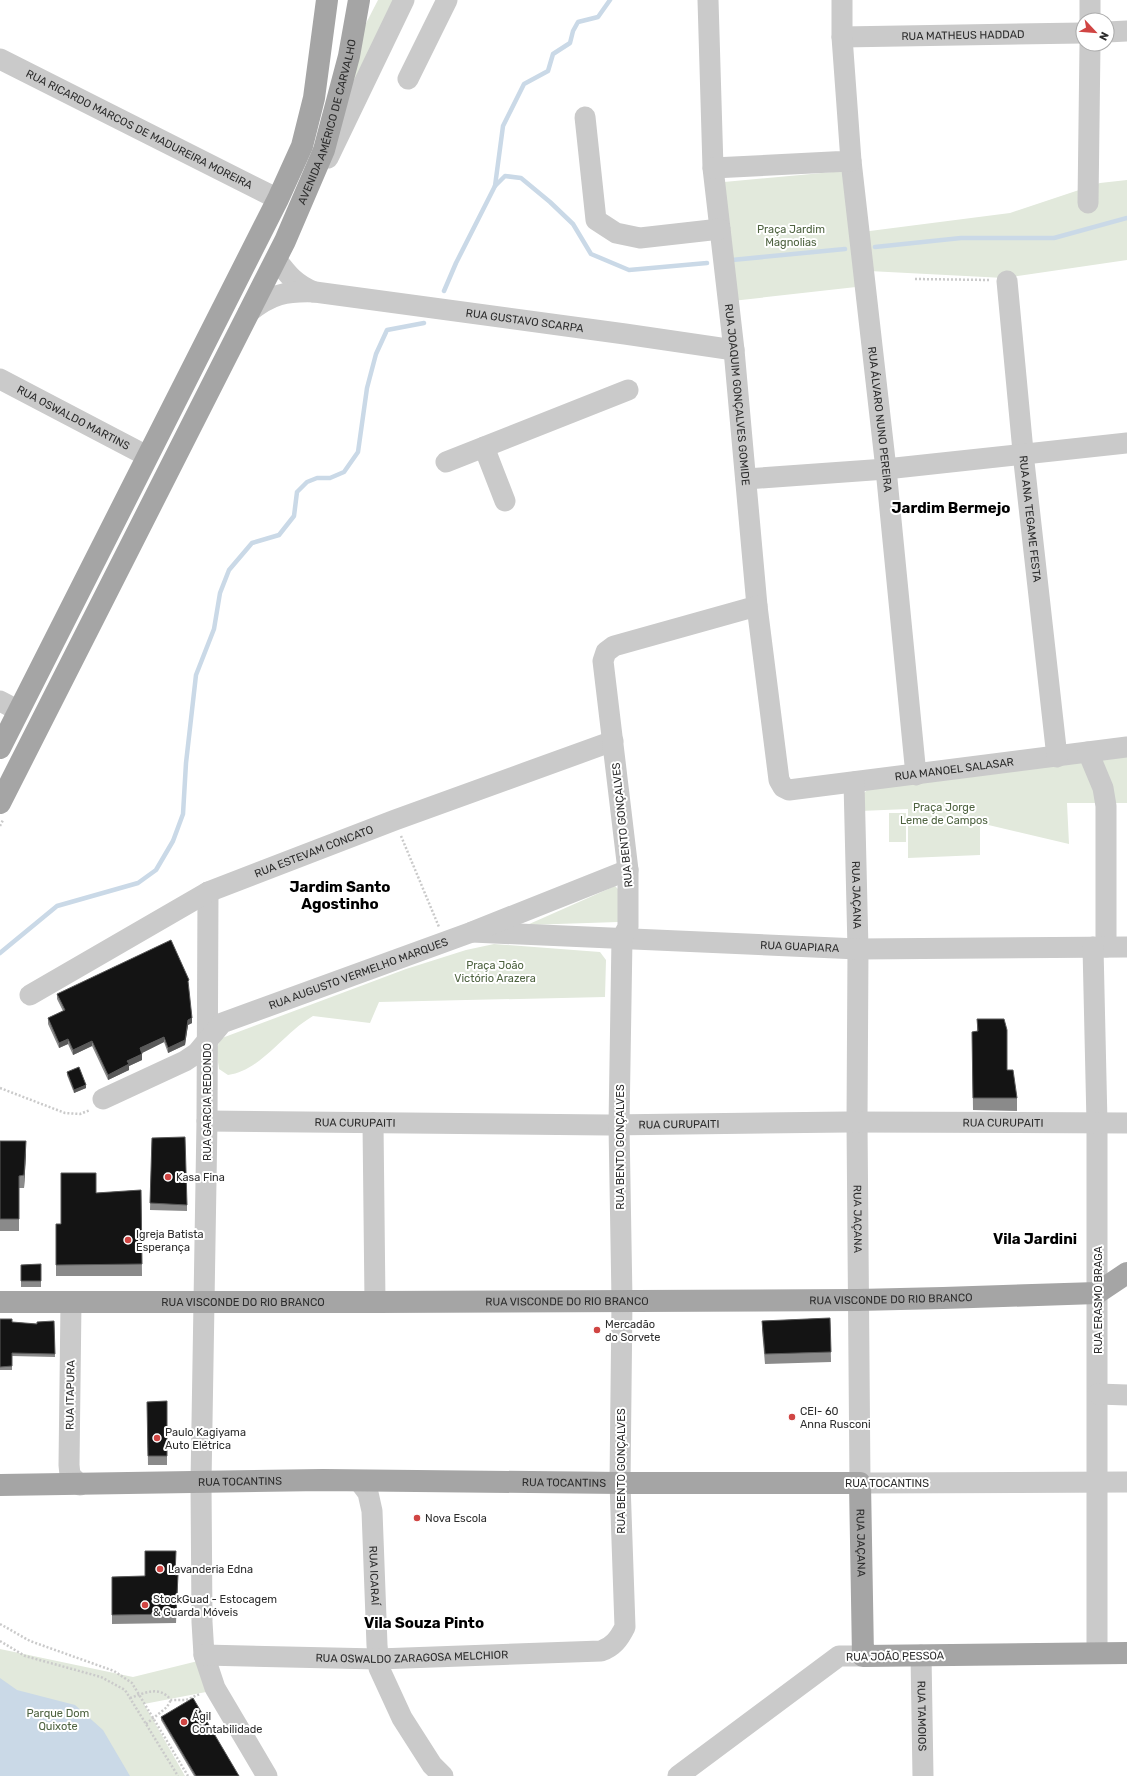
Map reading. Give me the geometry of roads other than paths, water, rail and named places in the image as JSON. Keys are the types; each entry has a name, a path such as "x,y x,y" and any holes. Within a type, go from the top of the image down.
{"main road":[{"name":"AVENIDA AMÉRICO DE CARVALHO","path":"0,803 280,250 324,150 349,56 358,0"},
{"name":"AVENIDA AMÉRICO DE CARVALHO","path":"0,748 9,706 147,456 278,199 302,146 314,98 322,6"},
{"path":"1097,1293 1127,1274"},
{"name":"RUA VISCONDE DO RIO BRANCO","path":"0,1302 858,1300 1097,1293"},
{"name":"RUA TOCANTINS","path":"0,1485 359,1481 860,1483"},
{"name":"RUA JAÇANA","path":"860,1483 863,1656"},
{"name":"RUA JOÃO PESSOA","path":"863,1656 1127,1653"}],"street":[{"path":"280,250 307,201 404,0"},
{"path":"408,79 447,0"},
{"name":"RUA JOAQUIM GONÇALVES GOMIDE","path":"708,0 713,168 734,350 757,606 779,780 783,787"},
{"name":"RUA ÁLVARO NUNO PEREIRA","path":"842,0 842,37 851,161 886,469 916,775"},
{"path":"1090,0 1090,12"},
{"path":"1115,32 1127,31"},
{"name":"RUA MATHEUS HADDAD","path":"842,37 1075,33"},
{"path":"1088,203 1090,52"},
{"name":"RUA RICARDO MARCOS DE MADUREIRA MOREIRA","path":"0,59 278,199"},
{"path":"585,116 596,220 616,233 640,238 720,229"},
{"path":"713,168 851,161"},
{"name":"RUA GUSTAVO SCARPA","path":"280,250 292,280 300,286 315,292"},
{"name":"RUA ANA TEGAME FESTA","path":"1007,281 1057,757"},
{"name":"RUA GUSTAVO SCARPA","path":"248,313 269,298 284,293 315,292 734,350"},
{"name":"RUA OSWALDO MARTINS","path":"0,379 147,456"},
{"path":"446,462 628,390"},
{"path":"746,479 886,469 1127,443"},
{"path":"484,447 505,501"},
{"name":"RUA BENTO GONÇALVES","path":"616,1642 625,1627 620,1483 622,1300 619,1125 622,938 628,927 628,870 603,661 606,652 614,646 757,606"},
{"name":"RUA ESTEVAM CONCATO","path":"30,996 208,892 395,820 613,741"},
{"name":"RUA MANOEL SALASAR","path":"783,787 790,790 1127,747"},
{"name":"RUA ERASMO BRAGA","path":"1088,752 1103,788 1106,806 1100,947 1097,1123 1097,1653"},
{"name":"RUA JAÇANA","path":"854,782 858,949 857,1122 860,1483"},
{"name":"RUA AUGUSTO VERMELHO MARQUES","path":"103,1100 185,1061 197,1053 222,1023 472,932 628,870"},
{"name":"RUA GARCIA REDONDO","path":"208,892 207,1120 201,1483 202,1622 204,1655 215,1688 267,1776"},
{"name":"RUA GUAPIARA","path":"472,932 858,949 1127,947"},
{"name":"RUA CURUPAITI","path":"207,1120 619,1125 857,1122 1127,1123"},
{"path":"373,1123 375,1302"},
{"name":"RUA ITAPURA","path":"71,1302 69,1465 70,1475 80,1485"},
{"path":"1098,1394 1127,1395"},
{"name":"RUA ICARAÍ","path":"359,1481 368,1493 372,1511 379,1668 402,1718 432,1765 443,1776"},
{"name":"RUA TOCANTINS","path":"860,1483 1127,1482"},
{"name":"RUA OSWALDO ZARAGOSA MELCHIOR","path":"204,1655 378,1659 601,1652 616,1642"},
{"name":"RUA TAMOIOS","path":"921,1655 923,1776"},
{"name":"RUA JOÃO PESSOA","path":"678,1776 839,1656 863,1656"}],"water":[{"path":"0,1678 17,1690 75,1705 103,1730 130,1776 0,1776"}],"waterway":[{"path":"444,291 456,263 495,186 503,126 524,84 548,71 553,54 570,43 573,31 578,22 598,17 610,0"},
{"path":"495,186 505,176 521,178 550,202 573,224 591,254 629,270 707,263"},
{"path":"875,247 961,238 1054,238 1127,218"},
{"path":"732,260 845,249"},
{"path":"0,953 57,906 138,883 156,870 173,841 183,814 186,763 196,675 214,629 220,593 229,570 252,543 279,535 294,516 297,492 307,482 317,478 330,478 344,472 358,452 367,388 376,354 387,330 424,323"}],"place":[{"name":"Kasa Fina","path":"168,1177"},
{"name":"Igreja Batista Esperança","path":"128,1240"},
{"name":"Mercadão do Sorvete","path":"597,1330"},
{"name":"CEI- 60 Anna Rusconi","path":"792,1417"},
{"name":"Paulo Kagiyama Auto Elétrica","path":"157,1438"},
{"name":"Nova Escola","path":"417,1518"},
{"name":"Lavanderia Edna","path":"160,1569"},
{"name":"StockGuad - Estocagem & Guarda Móveis","path":"145,1605"},
{"name":"Ágil Contabilidade","path":"184,1722"}],"district":[{"name":"Jardim Bermejo","path":"951,508"},
{"name":"Jardim Santo Agostinho","path":"340,896"},
{"name":"Vila Jardini","path":"1035,1239"},
{"name":"Vila Souza Pinto","path":"424,1623"}],"park label":[{"name":"Praça Jardim Magnolias","path":"791,235"},
{"name":"Praça Jorge Leme de Campos","path":"944,813"},
{"name":"Praça João Victório Arazera","path":"495,971"},
{"name":"Parque Dom Quixote","path":"58,1719"}]}
